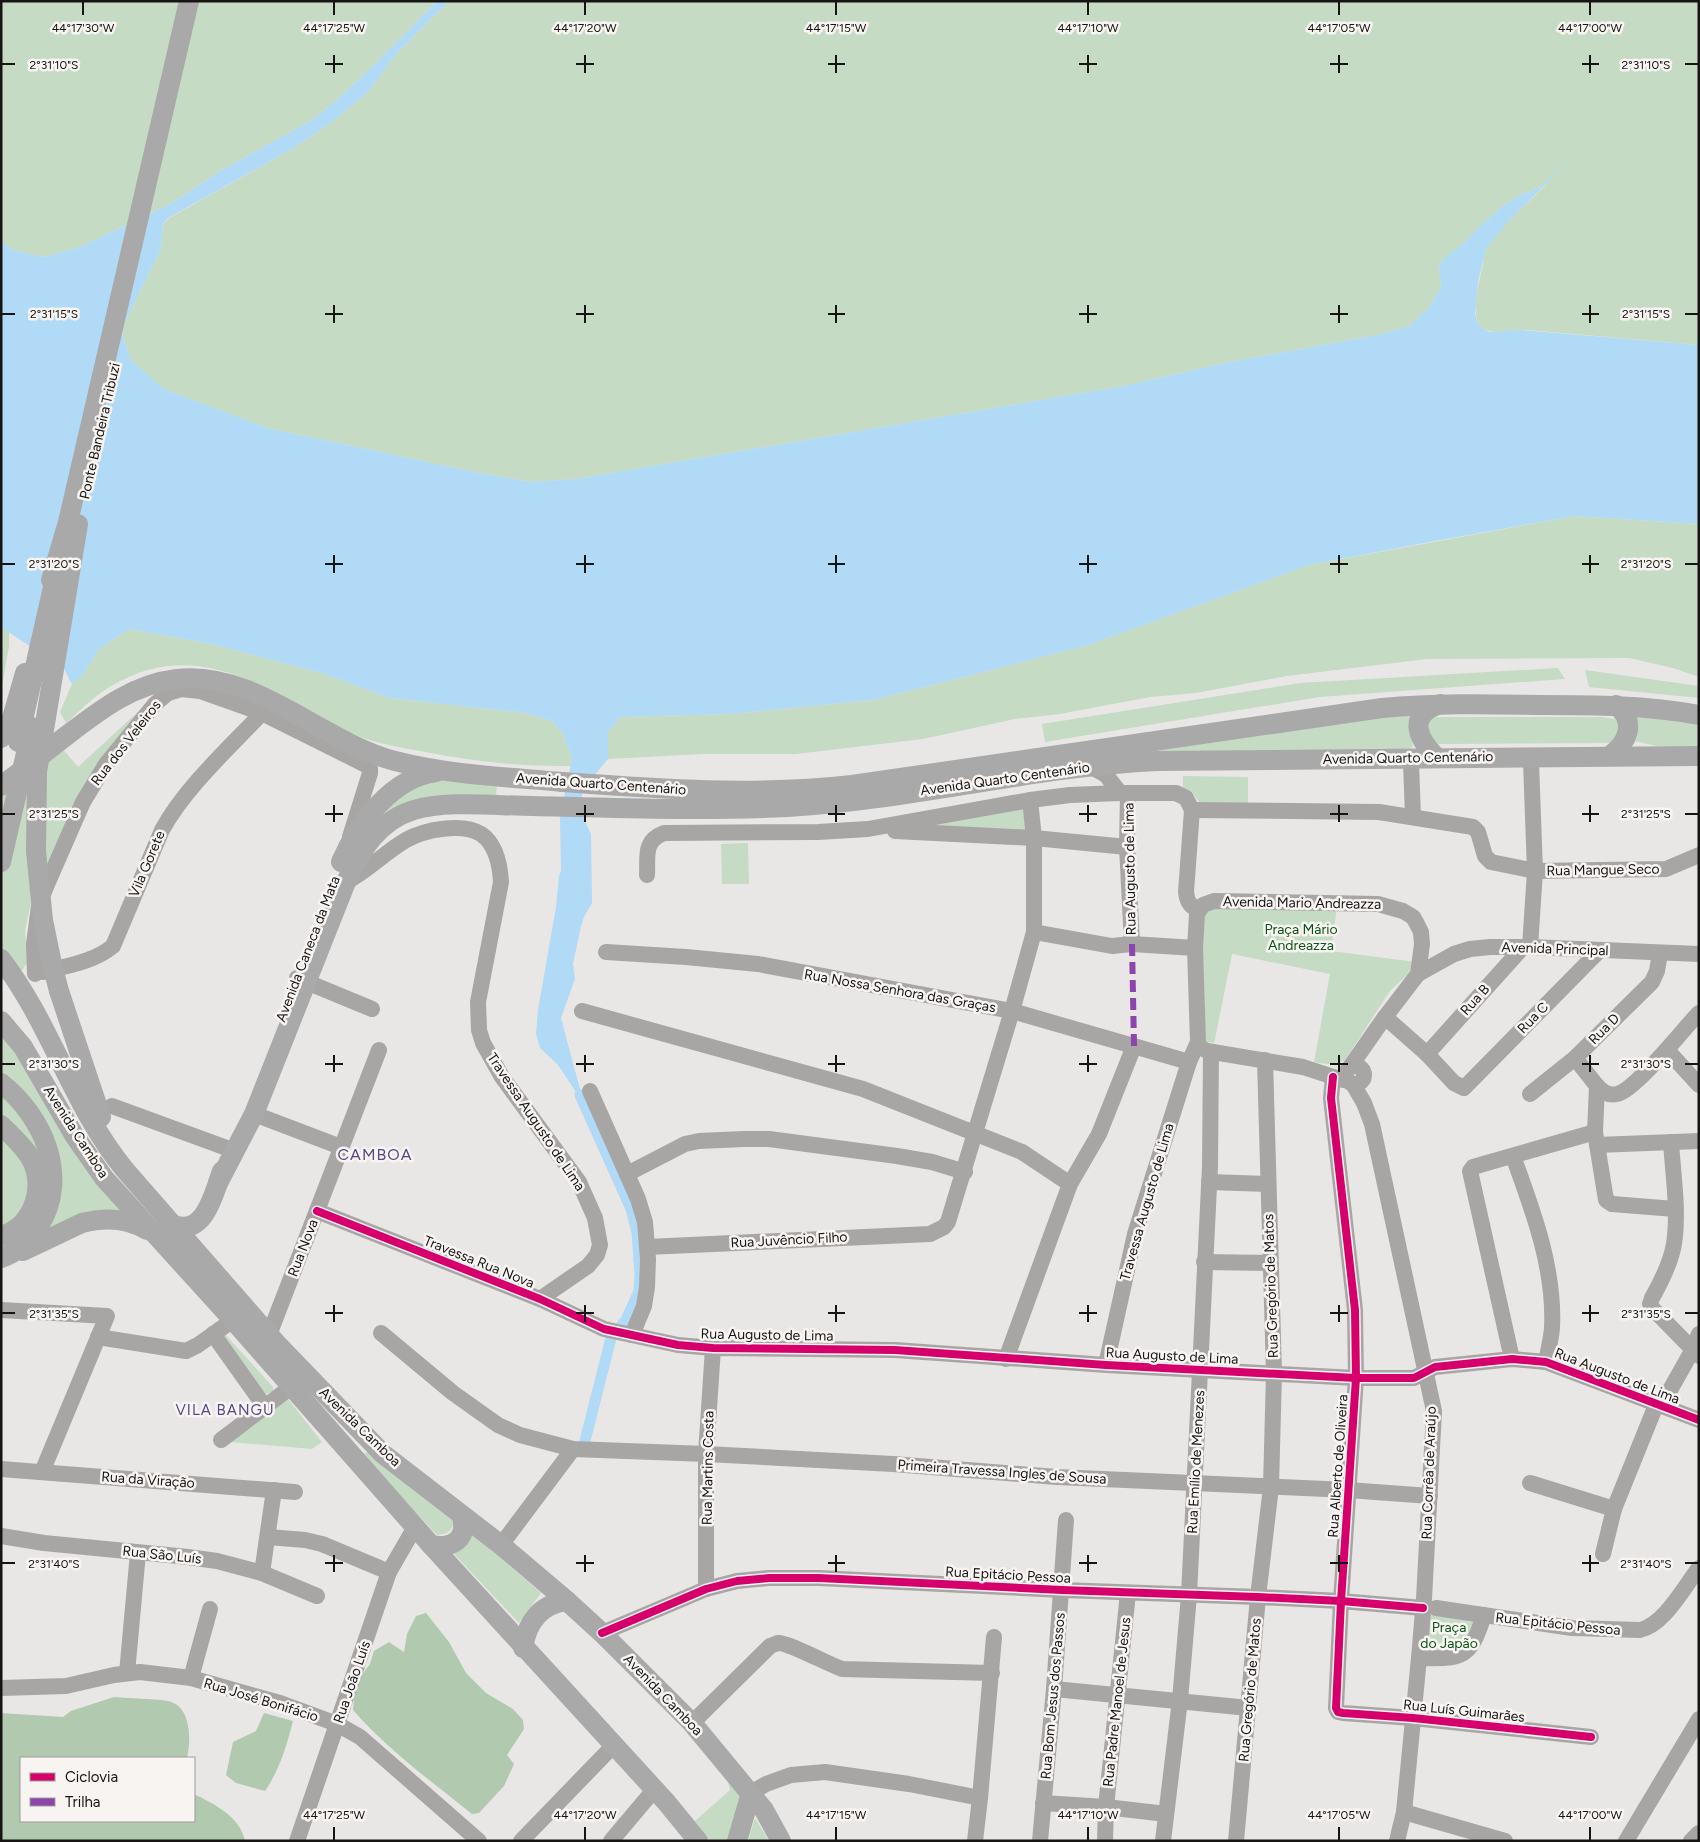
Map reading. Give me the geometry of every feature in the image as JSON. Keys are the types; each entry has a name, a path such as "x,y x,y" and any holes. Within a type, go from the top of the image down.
{"main road":[{"name":"Ponte Bandeira Tribuzi","path":"1,862 73,523 189,1"},
{"name":"Ponte Bandeira Tribuzi","path":"1,815 199,1"},
{"path":"1,738 14,712 73,523"},
{"path":"73,523 37,772 36,851 42,912 59,991 107,1111 123,1168"},
{"path":"1,786 120,697 153,684 190,678 215,680 248,690 371,754 407,764 457,772"},
{"path":"1436,757 1423,745 1418,726 1426,710 1440,704"},
{"name":"Avenida Quarto Centenário","path":"457,772 633,787 728,792 793,791 826,788 1382,708 1440,704 1616,705 1699,715"},
{"path":"1610,756 1621,747 1628,731 1624,713 1616,705"},
{"name":"Avenida Quarto Centenário","path":"340,880 369,840 379,830 400,815 412,810 432,806 634,808 819,805 1092,767 1156,761 1533,756 1699,756"},
{"name":"Avenida Caneca da Mata","path":"232,1150 254,1114 340,880 346,849 368,818 400,786 415,777 428,773 457,772"},
{"name":"Avenida Camboa","path":"13,971 91,1120 106,1144 123,1168 269,1335 383,1454 500,1546 567,1601 602,1633 692,1723 764,1810 781,1841"},
{"name":"Avenida Caneca da Mata","path":"174,1225 182,1227 195,1225 203,1217 302,980"},
{"name":"Avenida Camboa","path":"1,1021 22,1047 89,1158 431,1546 661,1796 698,1841"},
{"path":"1,1083 18,1098 35,1120 47,1145 52,1173 50,1200 40,1224 25,1245 2,1258"},
{"path":"1,1125 28,1154 38,1182 36,1200 29,1215 15,1229 1,1236"},
{"name":"Avenida Caneca da Mata","path":"201,1256 202,1238 214,1192"},
{"path":"2,1258 21,1252 82,1223 99,1219 132,1223 156,1236"},
{"path":"431,1546 448,1546 456,1542 462,1531 462,1517"},
{"path":"524,1648 526,1632 535,1616 551,1604 567,1601"},
{"path":"737,1841 750,1793"},
{"path":"661,1796 683,1841"}],"street":[{"name":"Rua dos Veleiros","path":"13,971 34,944 39,906 83,802 106,764 155,704 168,693 181,689 190,689 262,713 370,768 346,849"},
{"name":"Vila Gorete","path":"13,971 60,969 99,955 113,946 162,830 174,809 262,713"},
{"path":"1527,947 1535,871 1531,762 1533,756"},
{"path":"1192,810 1378,812 1413,818 1411,763 1414,758"},
{"name":"Rua Augusto de Lima","path":"1124,763 1118,778 1124,793 1132,944"},
{"name":"Rua Augusto de Lima","path":"1092,767 1106,775 1124,793"},
{"path":"868,829 1030,800 1070,795 1124,793 1180,794 1189,801 1192,810 1186,892 1189,903 1198,909 1195,948 1198,1042 1203,1048 1211,1052 1353,1074"},
{"path":"627,1174 685,1144 699,1141 744,1139 769,1140 896,1156 932,1162 965,1172 1034,932 1034,838 1030,800"},
{"name":"Rua Mangue Seco","path":"1413,818 1473,827 1478,832 1485,856 1490,862 1535,871 1666,870 1699,855"},
{"name":"Travessa Augusto de Lima","path":"340,880 360,874 407,839 441,829 469,829 481,834 489,842 496,854 501,882 478,1002 481,1037 502,1077 579,1182 595,1218 600,1245 597,1255 588,1266 540,1299"},
{"path":"647,875 648,846 651,840 664,834 818,832 868,829 1034,838 1127,847"},
{"name":"Avenida Mario Andreazza","path":"1198,909 1203,904 1214,901 1378,904 1389,906 1413,917 1421,932 1422,950 1418,974 1368,1040 1365,1055 1353,1074"},
{"path":"1034,932 1112,946 1132,944 1195,948"},
{"name":"Avenida Principal","path":"1418,974 1454,954 1470,949 1490,947 1699,954"},
{"name":"Rua B","path":"1427,1054 1527,947"},
{"name":"Rua C","path":"1427,1054 1454,1083 1462,1088 1466,1087 1600,950"},
{"name":"Rua Nossa Senhora das Graças","path":"606,952 686,956 758,964 1012,1011 1188,1062"},
{"name":"Rua D","path":"1530,1094 1575,1058 1652,982 1657,972 1660,953"},
{"path":"302,980 372,1009"},
{"path":"582,1011 863,1089 1029,1155 1070,1184"},
{"path":"1575,1058 1604,1093 1618,1094 1627,1090 1667,1050 1699,1013"},
{"path":"1385,1017 1427,1054"},
{"name":"Travessa Augusto de Lima","path":"1106,1365 1135,1234 1188,1062 1198,1042"},
{"path":"1006,1359 1070,1184 1099,1134 1134,1046"},
{"name":"Rua Nova","path":"269,1335 378,1050"},
{"path":"1667,1050 1699,1085"},
{"name":"Rua Emílio de Menezes","path":"1163,1841 1180,1700 1190,1595 1209,1182 1211,1052"},
{"name":"Rua Gregório de Matos","path":"1236,1841 1258,1597 1271,1487 1274,1373 1265,1060"},
{"path":"1303,1067 1333,1076 1353,1074"},
{"name":"Rua Corrêa de Araújo","path":"1353,1074 1372,1124 1434,1411 1430,1496 1429,1608 1419,1658 1404,1812 1396,1841"},
{"name":"Rua Alberto de Oliveira","path":"1333,1076 1332,1098 1355,1310 1356,1378 1340,1601 1336,1708"},
{"path":"1597,1086 1596,1138 1608,1203 1675,1209"},
{"path":"590,1091 638,1199 645,1222 647,1287 644,1306 620,1333"},
{"path":"107,1111 232,1150"},
{"path":"254,1114 341,1147"},
{"path":"1512,1359 1470,1177 1470,1171 1473,1167 1513,1156 1596,1138 1671,1142 1699,1141"},
{"path":"1671,1142 1675,1209 1674,1245 1670,1259 1650,1304 1697,1354"},
{"path":"1513,1156 1544,1253 1552,1308 1552,1330 1546,1362"},
{"name":"Rua Juvêncio Filho","path":"647,1247 930,1234 944,1227 948,1222 965,1172"},
{"path":"1209,1182 1268,1184"},
{"name":"Travessa Rua Nova","path":"317,1211 540,1299 620,1333"},
{"path":"1204,1262 1270,1262"},
{"path":"1,1310 107,1316 42,1472"},
{"path":"98,1337 186,1351 233,1320"},
{"name":"Primeira Travessa Ingles de Sousa","path":"380,1333 454,1393 498,1425 526,1437 573,1449 893,1464 1057,1478 1348,1490 1430,1496"},
{"name":"Rua Augusto de Lima","path":"620,1333 678,1345 713,1348 895,1350 1200,1371 1356,1378 1414,1378 1424,1371 1435,1367 1512,1359 1546,1362 1699,1420"},
{"path":"213,1334 265,1407"},
{"path":"1603,1554 1614,1509 1659,1406 1697,1354 1699,1334"},
{"name":"Rua Martins Costa","path":"706,1589 706,1454 713,1348"},
{"path":"221,1440 291,1387"},
{"path":"500,1546 573,1449"},
{"name":"Rua da Viração","path":"1,1469 295,1492"},
{"path":"1530,1483 1614,1509"},
{"path":"262,1573 274,1490"},
{"name":"Rua Bom Jesus dos Passos","path":"1040,1841 1054,1689 1066,1520"},
{"name":"Rua João Luís","path":"297,1841 389,1572 416,1527"},
{"name":"Rua São Luís","path":"1,1536 44,1543 217,1561 262,1573 317,1596"},
{"path":"268,1537 305,1540 322,1544 389,1572"},
{"path":"127,1673 138,1553"},
{"name":"Rua Epitácio Pessoa","path":"602,1633 706,1589 737,1581 769,1578 819,1578 1340,1601 1429,1608 1572,1628 1628,1631 1648,1629 1658,1621 1699,1568"},
{"name":"Rua Padre Manoel de Jesus","path":"1104,1841 1128,1593"},
{"path":"191,1678 210,1609"},
{"name":"Rua Epitácio Pessoa","path":"1419,1658 1448,1659 1463,1654 1474,1644 1484,1616"},
{"path":"975,1841 994,1636"},
{"path":"692,1723 770,1646 777,1643 787,1645 827,1664 842,1668 992,1673"},
{"name":"Rua José Bonifácio","path":"1,1688 66,1686 127,1673 191,1678 280,1703 337,1724 360,1737 479,1841"},
{"path":"1054,1689 1249,1708"},
{"name":"Rua Luís Guimarães","path":"1336,1708 1338,1712 1343,1713 1413,1718 1591,1737"},
{"path":"1626,1841 1699,1719"},
{"path":"522,1841 614,1745"},
{"path":"750,1793 766,1784 790,1775 824,1772 909,1784 980,1798"},
{"path":"611,1841 661,1796"},
{"path":"1043,1803 1106,1807 1166,1814"},
{"path":"1404,1812 1505,1841"},
{"path":"1691,1841 1699,1833"}],"green space":[{"path":"1,1 437,1 375,64 337,100 312,120 222,170 172,203 78,248 44,257 15,251 1,241"},
{"path":"449,1 1699,1 1699,345 1528,330 1498,332 1483,329 1476,316 1476,298 1486,249 1491,239 1508,220 1537,194 1552,176 1539,188 1520,195 1503,206 1465,242 1443,259 1439,267 1441,287 1429,308 1408,327 1377,335 1225,363 1124,386 576,479 531,482 267,428 164,389 131,360 121,330 161,249 163,224 169,218 292,149 332,122 368,92 396,54"},
{"path":"1574,516 1699,524 1699,677 1673,668 1629,658 1427,659 1287,676 1196,693 1150,697 1060,714 1015,719 923,739 796,754 703,754 608,759 608,731 615,725 619,717 731,714 873,700 1088,645 1309,565"},
{"path":"1,627 9,631 9,646 1,692"},
{"path":"129,629 212,644 325,674 389,698 526,713 552,721 563,734 572,759 571,766 514,764 476,760 439,755 377,742 347,731 268,689 243,678 218,670 193,666 168,666 141,672 107,689 66,723 60,712 72,684 82,676 99,649"},
{"path":"1558,668 1565,679 1320,697 1045,742 1042,724 1300,683"},
{"path":"1585,670 1699,686 1699,698 1589,687"},
{"path":"141,709 31,903 25,930 28,962 20,973 1,949 1,797 62,748 78,767"},
{"path":"1415,713 1411,737 1413,746 1410,749 1147,755 1150,749"},
{"path":"1631,715 1699,724 1699,748 1656,746 1635,741"},
{"path":"1436,717 1600,717 1615,719 1621,726 1611,743 1435,744 1424,728 1430,720"},
{"path":"1183,776 1248,777 1248,804 1200,803 1193,794 1183,790"},
{"path":"437,777 497,783 496,798 382,818 385,805 398,794"},
{"path":"1023,809 1026,833 911,826"},
{"path":"748,843 749,884 722,884 721,844"},
{"name":"Praça Mário Andreazza","path":"1337,907 1331,951 1416,962 1409,973 1390,991 1345,1060 1334,1064 1314,1062 1330,974 1232,954 1214,1043 1204,1041 1200,922 1211,909"},
{"path":"1,1030 133,1218 43,1235 59,1179 1,1075"},
{"path":"1,1091 14,1101 41,1147 43,1204 1,1252 1,1242 42,1191 1,1116"},
{"path":"1,1135 23,1160 29,1183 24,1207 1,1229"},
{"path":"223,1332 273,1387 273,1391 266,1394 218,1336"},
{"path":"288,1399 322,1442 312,1449 230,1442"},
{"path":"372,1449 455,1520 449,1531 437,1535 362,1455"},
{"path":"472,1533 541,1593 519,1623 454,1554"},
{"path":"426,1613 449,1642 466,1673 486,1693 513,1709 523,1720 524,1729 507,1755 514,1764 504,1786 479,1813 472,1814 410,1765 366,1725 353,1710 356,1682 370,1664 374,1651 389,1642 404,1652 407,1634 416,1616"},
{"name":"Praça do Japão","path":"1430,1613 1479,1619 1460,1653 1427,1655"},
{"path":"114,1697 161,1700 176,1704 186,1717 188,1725 187,1757 20,1757 20,1822 195,1822 195,1795 218,1807 232,1818 242,1832 245,1841 1,1841 1,1713 63,1717 71,1711"},
{"path":"264,1713 293,1721 282,1758 265,1791 236,1783 226,1775 233,1742 256,1731"},
{"path":"726,1774 742,1799 731,1841 710,1841 695,1821 730,1790"},
{"path":"755,1818 769,1841 748,1841"}],"water":[{"path":"437,1 449,1 396,54 368,92 332,122 292,149 168,218 163,224 161,249 121,330 131,360 164,389 267,428 530,482 576,479 1124,386 1225,363 1377,335 1408,327 1429,308 1441,287 1439,267 1443,259 1465,242 1503,206 1520,195 1539,188 1573,156 1510,219 1486,249 1478,282 1475,314 1478,323 1489,332 1520,330 1699,345 1699,524 1574,516 1309,565 1088,645 873,700 731,714 619,717 615,725 608,731 608,759 582,793 581,813 591,834 592,903 581,926 573,964 575,979 561,1018 581,1093 578,1095 558,1065 540,1048 536,1034 538,1010 561,870 560,816 572,759 563,734 552,721 526,713 389,698 325,674 212,644 129,629 99,649 82,676 72,684 64,669 1,627 1,241 15,251 44,257 78,248 172,203 222,170 312,120 337,100 375,64"}],"waterway":[{"path":"580,1095 631,1209 637,1232 640,1275 639,1291 626,1320 611,1338 585,1441"}],"marked path":[{"path":"1132,944 1134,1046"}],"cycle path":[{"path":"1333,1077 1331,1098 1355,1310 1356,1378 1336,1708 1338,1712 1343,1713 1413,1718 1591,1737"},
{"path":"317,1211 540,1299 604,1329 678,1345 713,1348 895,1350 1106,1365 1356,1378 1414,1378 1435,1367 1512,1359 1546,1362 1699,1420"},
{"path":"602,1633 706,1589 737,1581 769,1578 819,1578 1258,1597 1341,1601 1423,1608"}],"district":[{"name":"CAMBOA","path":"375,1154"},
{"name":"VILA BANGU","path":"225,1410"}]}
